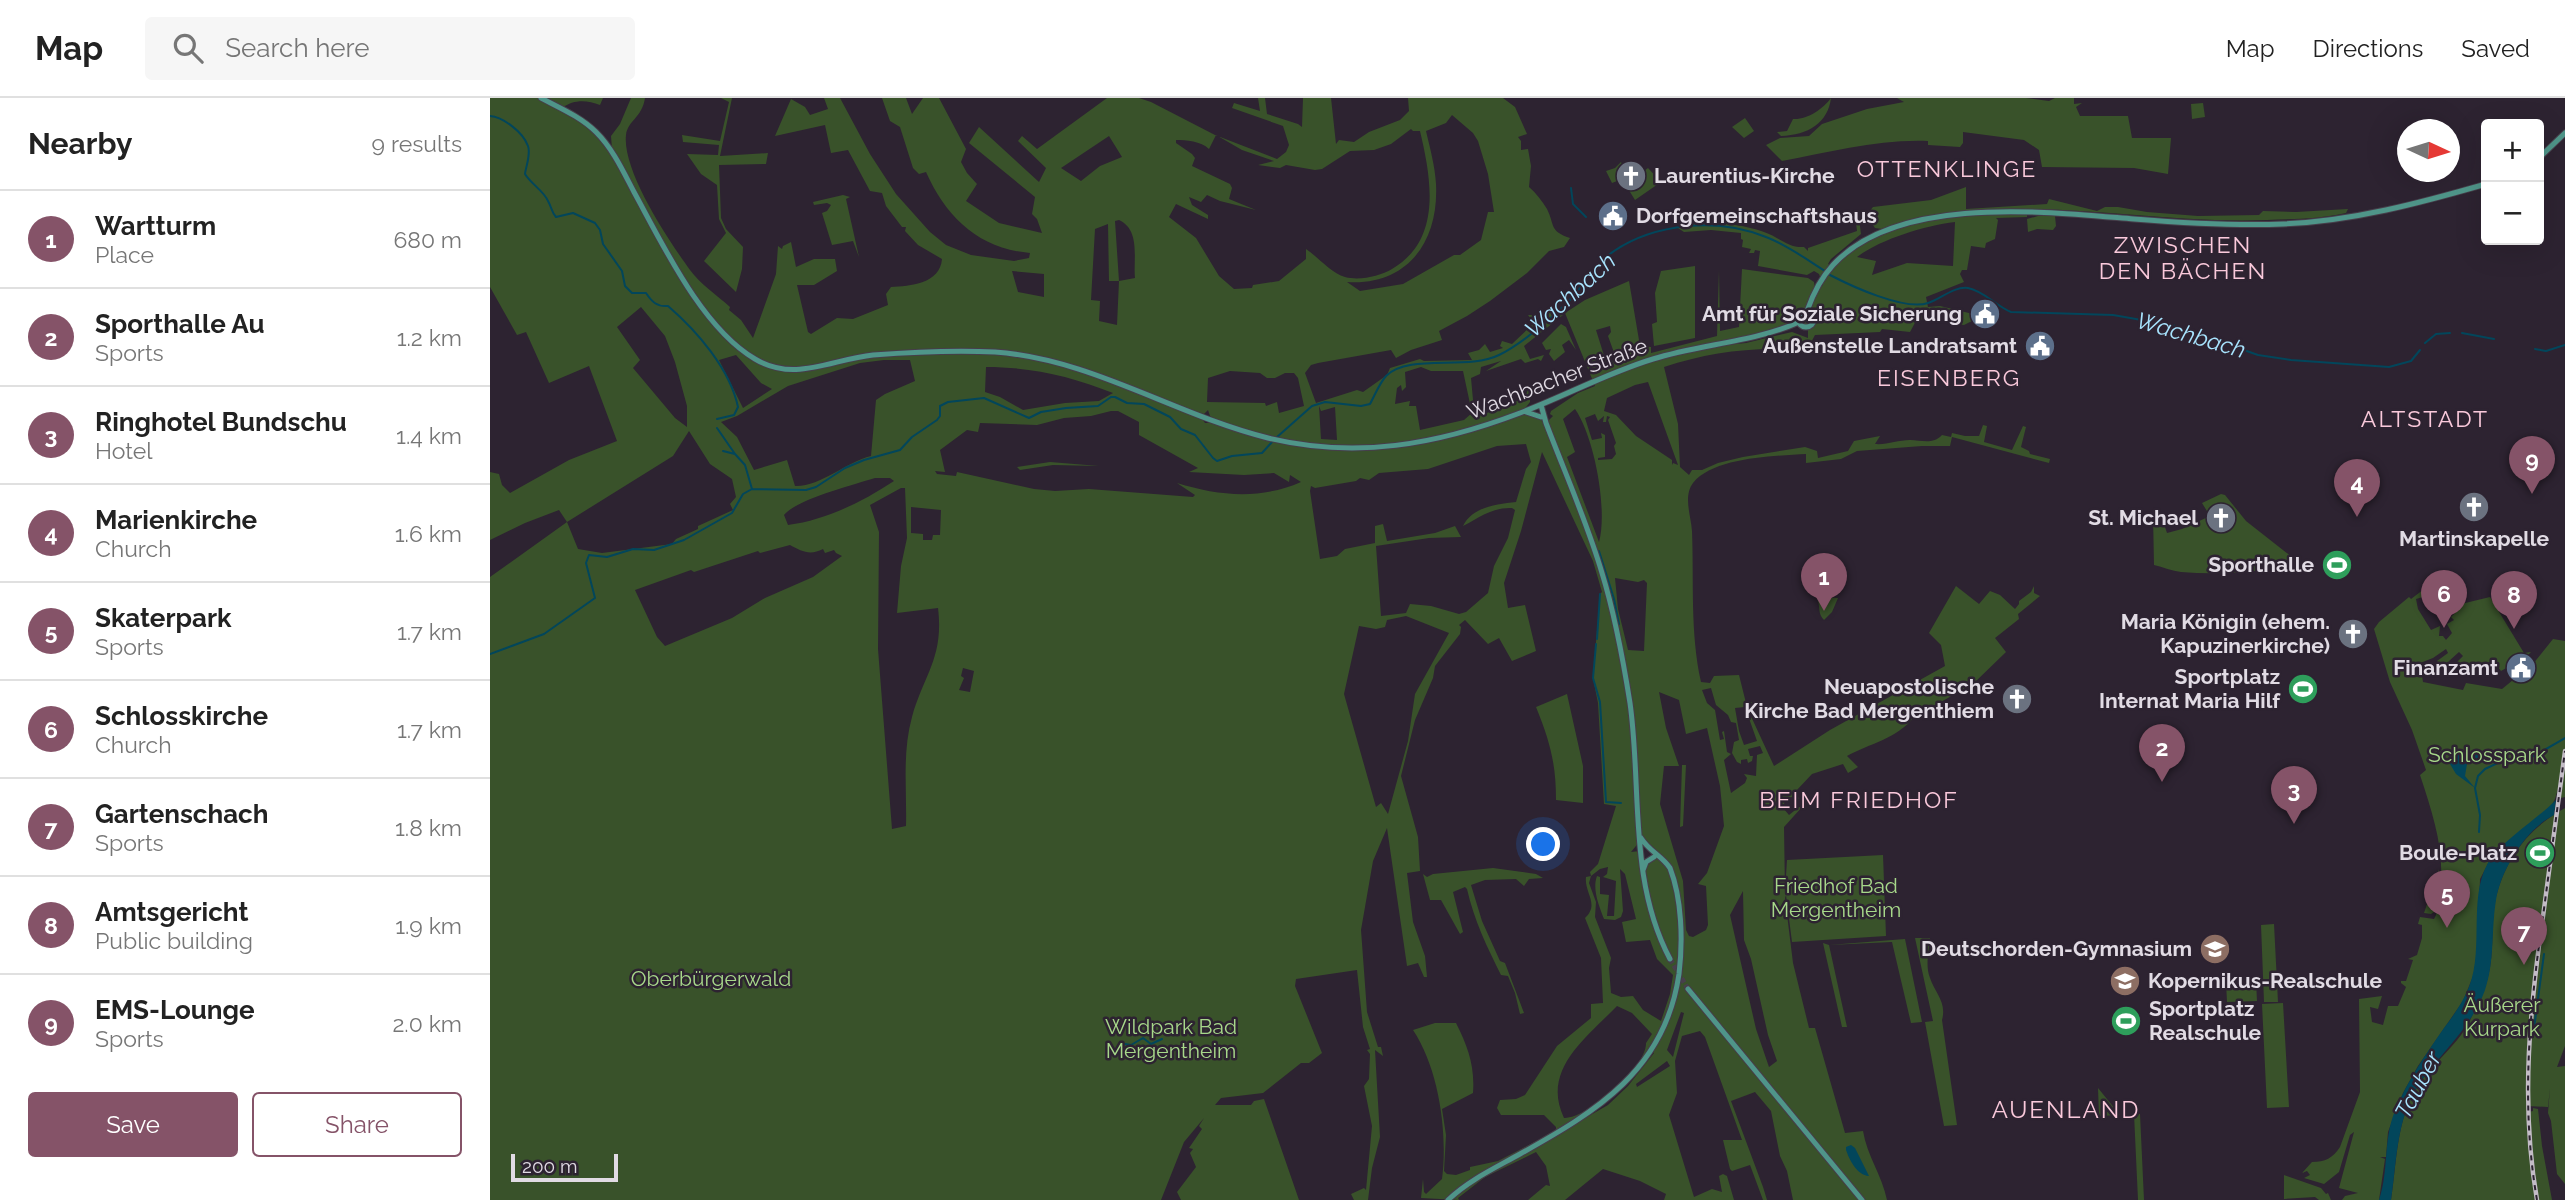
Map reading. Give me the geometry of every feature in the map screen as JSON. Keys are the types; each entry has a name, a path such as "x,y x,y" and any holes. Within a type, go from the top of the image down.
{"main road":[{"name":"Wachbacher Straße","path":"541,98 587,124 607,144 692,295 736,345 764,364 793,371 812,370 859,357 878,355 991,352 1020,354 1093,374 1206,418 1271,438 1324,447 1383,448 1406,446 1465,432 1523,412 1651,359 1714,343 1768,334 1799,322"},
{"path":"2544,153 2565,133"},
{"path":"1807,311 1813,315 1813,323 1807,327 1799,322 1800,314 1807,311 1815,290 1840,258 1872,237 1924,220 1972,212 2047,211 2221,224 2307,223 2378,212 2481,185"},
{"path":"1542,415 1551,400"},
{"path":"1539,405 1595,551 1614,617 1630,706 1643,873 1655,925 1670,959"},
{"path":"1523,412 1542,415"},
{"path":"1639,833 1654,855"},
{"path":"1448,1200 1474,1180 1573,1125 1603,1104 1629,1079 1651,1051 1665,1025 1673,1002 1680,959 1680,922 1670,868 1654,855 1640,853"},
{"path":"1643,873 1646,862 1654,855"},
{"path":"1688,989 1862,1200"}],"green space":[{"path":"490,98 603,98 600,105 581,101 562,108 574,115 612,149 611,136 620,124 631,98 645,98 626,135 631,167 639,186 659,224 690,270 730,307 729,310 741,320 753,338 776,274 778,246 782,249 791,242 796,267 814,259 835,259 837,271 814,285 797,285 808,332 811,334 837,318 853,319 888,305 886,294 891,287 930,279 936,274 942,259 918,245 905,231 906,227 902,227 886,206 882,193 870,191 848,150 831,153 825,125 775,136 791,99 805,107 810,115 828,109 824,98 840,98 870,154 896,194 930,232 946,245 971,255 1014,261 1029,258 1030,253 995,245 966,228 944,203 926,172 919,174 913,168 900,127 890,121 882,98 906,98 912,114 923,98 939,98 966,149 961,162 977,184 966,201 999,223 1042,233 1032,214 1035,197 969,143 979,127 1039,182 1046,168 1018,141 1022,136 1037,149 1107,98 1139,98 1151,102 1216,135 1209,149 1193,142 1176,140 1176,143 1195,158 1192,166 1230,184 1232,188 1229,199 1256,210 1207,195 1201,202 1189,197 1192,205 1208,215 1208,219 1176,204 1169,217 1196,238 1219,276 1234,289 1252,288 1253,285 1279,281 1306,259 1306,249 1345,277 1370,277 1392,269 1408,256 1419,241 1426,225 1429,187 1420,131 1411,129 1391,144 1374,150 1350,151 1322,169 1258,165 1274,161 1242,150 1218,136 1277,159 1286,152 1289,145 1283,126 1232,108 1234,103 1260,111 1258,98 1265,98 1267,114 1302,127 1303,98 1331,98 1336,144 1339,140 1354,142 1369,132 1400,120 1409,111 1408,98 1503,98 1515,107 1527,134 1518,137 1521,150 1528,149 1531,166 1529,187 1547,209 1556,230 1570,238 1564,247 1549,251 1527,273 1490,301 1439,331 1442,340 1396,358 1391,350 1318,363 1311,365 1305,373 1316,403 1357,390 1363,392 1387,375 1390,368 1420,359 1472,360 1468,353 1479,350 1485,344 1490,352 1503,348 1500,346 1502,341 1512,344 1534,323 1528,315 1545,315 1558,306 1563,315 1524,346 1530,359 1544,355 1541,361 1538,359 1525,363 1521,359 1486,371 1501,361 1481,367 1480,374 1471,378 1473,400 1479,416 1525,398 1534,383 1537,387 1523,411 1541,417 1546,423 1553,416 1551,411 1578,393 1595,386 1565,313 1585,300 1629,281 1640,346 1651,347 1651,353 1717,336 1719,270 1720,331 1739,327 1742,269 1808,278 1814,282 1815,289 1823,285 1819,274 1814,271 1807,275 1758,266 1760,251 1749,253 1751,249 1742,247 1741,233 1711,230 1684,232 1678,228 1686,213 1686,220 1689,222 1698,220 1700,213 1704,212 1705,223 1757,230 1788,244 1804,247 1808,251 1808,248 1857,231 1855,215 1859,219 1861,234 1831,259 1828,264 1834,268 1855,248 1898,228 1961,215 2027,211 2027,217 1996,218 1995,239 1986,243 1985,248 1971,246 1967,270 1962,270 1960,274 1964,282 1926,297 1928,307 1940,306 1973,314 1974,320 1964,325 1917,319 1910,332 1882,329 1880,332 1815,335 1808,348 1788,354 1782,349 1737,351 1708,355 1664,367 1678,424 1680,467 1689,475 1692,470 1702,470 1718,463 1805,447 1817,451 1818,458 1848,451 1854,441 1880,436 1875,444 1906,440 1931,441 1942,435 1951,437 1952,433 1979,436 1983,425 1987,426 1984,442 2012,450 2023,426 2026,427 2021,447 2030,454 2050,459 2049,463 1952,437 1950,446 1857,451 1841,459 1806,463 1806,454 1762,457 1730,463 1703,474 1693,483 1688,494 1692,531 1694,625 1701,682 1710,683 1714,676 1739,675 1746,703 1753,702 1748,706 1749,712 1774,766 1830,730 1945,666 1941,645 1929,633 1956,586 1979,604 1990,591 2000,595 2015,609 2034,586 2034,593 2040,596 2018,614 2019,619 1995,638 2006,652 1973,684 1914,717 1892,735 1847,756 1858,767 1848,773 1843,764 1812,774 1796,791 1795,794 1800,799 1791,797 1785,800 1783,808 1789,815 1802,807 1784,827 1785,892 1787,860 1883,855 1886,936 1792,942 1786,895 1785,898 1793,963 1809,1028 1815,1028 1845,1133 1863,1131 1887,1200 1793,1200 1771,1111 1755,1092 1731,1101 1767,1200 1763,1200 1750,1165 1732,1171 1730,1169 1723,1140 1742,1140 1705,1037 1700,1031 1682,1036 1675,1061 1677,1093 1669,1115 1694,1197 1712,1189 1722,1192 1719,1176 1723,1174 1727,1176 1734,1200 1664,1200 1666,1194 1640,1181 1603,1169 1565,1200 1528,1200 1546,1185 1550,1186 1546,1166 1536,1152 1485,1177 1458,1198 1459,1200 1421,1198 1423,1179 1426,1194 1442,1179 1444,1142 1435,1082 1413,1030 1435,1023 1456,1023 1470,1057 1473,1093 1442,1109 1446,1135 1444,1171 1456,1175 1470,1170 1470,1167 1498,1161 1556,1131 1556,1127 1544,1115 1501,1115 1497,1108 1500,1100 1516,1099 1525,1095 1557,1046 1591,1018 1591,1004 1603,1003 1601,958 1585,918 1591,908 1586,877 1591,876 1590,872 1598,864 1616,806 1604,804 1598,703 1593,678 1602,592 1593,561 1542,452 1504,583 1508,608 1525,605 1536,651 1512,661 1499,638 1488,644 1465,620 1459,625 1460,634 1435,666 1433,678 1415,720 1401,776 1418,837 1420,871 1407,873 1413,922 1425,956 1427,977 1424,977 1418,963 1407,966 1387,828 1373,861 1361,930 1367,1012 1383,1056 1375,1050 1380,1137 1368,1200 1354,1200 1351,1194 1364,1188 1366,1190 1372,1126 1364,1086 1369,1079 1370,1054 1367,1050 1370,1049 1363,1027 1357,970 1296,979 1295,986 1322,1053 1309,1063 1301,1063 1263,1093 1221,1098 1215,1105 1251,1105 1254,1101 1264,1099 1299,1200 1181,1200 1177,1192 1196,1167 1190,1153 1193,1149 1189,1148 1202,1129 1199,1126 1204,1118 1184,1142 1161,1200 490,1200 490,577 567,522 559,510 490,540 490,472 499,474 502,485 510,493 569,460 617,441 589,366 549,383 526,332 517,335 490,287","holes":["1452,115 1473,133 1488,174 1494,212 1488,212 1481,240 1460,255 1454,255 1403,284 1360,291 1347,282 1387,277 1402,268 1425,242 1432,224 1436,184 1426,131 1446,123","1109,136 1122,157 1100,166 1081,181 1061,168","1119,220 1126,225 1133,238 1135,278 1119,281 1115,221","1955,222 1953,266 1907,263 1872,275 1876,261 1857,257 1878,244","1108,224 1109,281 1119,281 1117,325 1099,321 1100,301 1091,300 1095,229","1012,271 1044,274 1044,297 1018,292","641,307 665,336 675,362 687,406 687,427 675,418 633,368 640,360 617,327","1798,321 1808,327 1808,338 1792,332 1746,343 1716,346","1610,326 1611,332 1608,336 1616,358 1607,365 1596,330","736,355 761,383 772,389 743,408 719,360","910,360 915,381 876,400 871,456 814,483 795,486 787,460 754,470 737,437 721,422 737,416 788,386 860,363","986,367 1051,374 1113,393 1099,401 1023,410 985,392","1421,367 1431,371 1463,371 1472,413 1464,420 1420,430 1416,406 1409,406 1410,401 1395,404 1397,388 1401,385 1402,391 1406,387 1405,372","1230,371 1260,373 1267,378 1294,373 1298,378 1304,406 1279,413 1277,402 1266,406 1265,403 1207,402 1208,378","1648,382 1678,465 1672,465 1672,460 1636,436 1616,415 1604,411 1607,398","1166,402 1204,414 1208,410 1210,416 1221,423 1205,423","1319,406 1321,411 1335,407 1337,440 1321,439","1575,409 1588,437 1597,473 1602,511 1599,542 1567,457 1575,452 1563,419","1118,411 1139,422 1139,435 1198,468 1189,472 1244,475 1274,473 1289,482 1290,475 1301,482 1255,494 1208,491 1177,483 1195,495 1193,497 1089,489 1034,489 957,472 956,476 937,474 935,471 945,472 940,450 967,430 978,432 980,423 1037,425 1064,418","1595,414 1598,421 1604,416 1603,422 1606,422 1607,416 1610,417 1608,420 1616,443 1616,454 1612,459 1598,460 1605,457 1605,435 1601,433 1602,438 1592,440 1585,418","689,431 710,464 732,479 736,497 730,504 733,510 698,526 698,529 676,539 672,544 602,553 578,549 567,522 673,456","1526,444 1531,462 1526,469 1516,502 1493,505 1479,511 1463,526 1492,511 1505,508 1515,510 1508,538 1494,566 1488,593 1466,612 1459,614 1431,606 1410,604 1406,613 1381,616 1376,546 1429,538 1461,537 1455,526 1435,533 1387,541 1383,524 1375,526 1375,543 1345,549 1337,556 1320,559 1311,486 1315,488 1360,478 1369,480 1379,473 1428,469 1497,446","875,478 890,478 894,481 843,509 788,525 784,515 791,509","905,488 907,538 901,566 897,613 938,608 939,625 936,653 909,731 906,758 906,826 892,829 878,649 879,532 870,505","911,507 941,510 940,535 933,535 932,540 923,540 923,534 911,533","790,545 810,552 823,549 825,553 834,550 842,556 813,577 765,598 732,618 665,646 657,637 635,590 691,570 694,572 758,551 760,553","1615,578 1638,582 1644,580 1647,583 1644,651 1628,650 1618,609","1406,616 1449,633 1415,694 1408,741 1388,814 1381,803 1376,807 1344,694 1359,626 1376,629 1385,627 1387,620","963,668 974,671 970,692 959,690 964,678 961,676","1711,688 1716,705 1728,715 1731,722 1736,723 1739,740 1734,742 1732,753 1737,762 1741,764 1741,760 1747,759 1748,763 1752,761 1753,756 1750,756 1748,749 1760,746 1763,753 1757,755 1756,776 1744,774 1747,778 1745,783 1731,793 1724,760 1731,754 1727,752 1724,731 1724,739 1720,740 1715,710 1707,703 1702,690","1659,692 1679,700 1686,734 1707,728 1720,786 1724,826 1707,873 1698,884 1706,886 1708,925 1706,930 1693,937 1689,936 1686,930 1683,881 1660,804 1664,766 1679,766 1666,728","1745,707 1757,741 1744,745 1739,731 1735,708","1640,841 1661,859 1654,857 1644,867 1640,851 1631,852","1608,867 1607,874 1603,877 1616,881 1614,916 1607,916 1609,895 1600,894 1600,877 1597,876 1596,892 1604,919 1615,920 1621,917 1623,911 1620,869 1625,874 1636,919 1622,922 1626,942 1650,940 1657,959 1673,975 1661,1021 1643,1010 1633,996 1621,997 1611,993 1611,958 1595,917 1596,902 1589,883 1591,876","1743,891 1744,940 1777,1061 1769,1067 1756,1029 1730,915","1617,1006 1632,1013 1652,1034 1644,1053 1627,1078 1587,1110 1564,1118 1558,1101 1558,1085 1562,1070 1581,1043","1681,1012 1684,1013 1673,1057 1667,1050","1652,1051 1654,1053 1628,1086 1608,1105 1561,1132 1629,1079","1667,1061 1670,1066 1637,1087 1636,1084"]},
{"path":"721,98 732,98 720,156 768,153 766,164 719,165 721,218 726,229 743,247 742,269 736,292 704,261 726,233 719,219 717,185 701,174 687,154 718,155 719,145 683,142 682,135 720,141 729,102"},
{"path":"1831,98 1826,114 1815,126 1791,135 1781,136 1777,132 1787,131 1793,119 1814,113"},
{"path":"1897,98 2026,98 2049,101 2055,98 2074,98 2074,104 2082,103 2076,107 2080,116 2128,116 2132,138 2171,138 2168,174 2134,168 2042,167 2039,150 2024,140 1963,132 1963,143 1960,147 1928,145 1928,141 1891,142 1782,161 1766,145 1780,138 1809,136 1822,124 1867,109 1904,102"},
{"path":"2203,103 2205,117 2192,119 2191,104"},
{"path":"1745,118 1754,131 1744,138 1732,127"},
{"path":"1621,162 1632,186 1646,175 1644,171 1648,168 1661,182 1635,200 1622,179 1612,183 1606,171"},
{"path":"1966,187 1966,209 2047,204 2049,199 2097,211 2105,207 2118,207 2198,216 2348,209 2346,213 2326,216 2267,220 2169,218 2027,209 1931,217 1882,229 1875,228 1870,221 1869,212 1873,207 1931,200"},
{"path":"843,195 850,197 846,199 859,257 853,241 832,245 822,213 831,205 814,205 813,202"},
{"path":"2055,216 2056,226 2053,230 2037,229 2028,232 2027,219"},
{"path":"1695,266 1695,338 1654,346 1652,324 1657,322 1655,293 1661,271"},
{"path":"1561,324 1566,327 1576,350 1569,340 1562,345 1565,352 1554,361 1549,354 1551,349 1546,350 1542,343"},
{"path":"1050,462 1099,466 1053,465 1020,470 1017,467"},
{"path":"2221,494 2225,495 2246,521 2297,561 2292,567 2209,573 2181,572 2154,565 2153,515 2161,515 2167,533 2182,529 2210,516 2202,503"},
{"name":"Schlosspark","path":"2436,580 2454,583 2461,590 2451,594 2450,589 2416,599 2418,609 2431,630 2440,626 2439,636 2446,640 2452,633 2447,624 2454,620 2451,617 2457,611 2457,605 2490,597 2524,653 2531,652 2512,671 2508,667 2501,671 2498,667 2485,669 2456,663 2463,656 2459,652 2449,661 2453,666 2449,669 2443,668 2437,661 2448,653 2446,649 2420,663 2423,682 2463,690 2466,683 2502,689 2513,680 2520,680 2553,639 2565,641 2565,797 2561,798 2561,785 2548,809 2493,856 2484,859 2484,862 2490,860 2480,879 2477,960 2463,1001 2418,1066 2403,1093 2388,1132 2386,1157 2380,1157 2385,1159 2379,1200 2342,1200 2345,1196 2358,1193 2339,1188 2354,1132 2350,1135 2339,1172 2324,1184 2304,1178 2310,1175 2307,1171 2302,1173 2312,1162 2328,1159 2340,1147 2360,1092 2359,999 2382,996 2378,1009 2370,1007 2372,1022 2383,1025 2388,1006 2398,1006 2406,987 2401,981 2406,981 2413,960 2408,959 2417,955 2422,938 2422,925 2418,924 2420,917 2434,919 2440,896 2439,843 2420,775 2426,770 2412,730 2390,682 2374,629 2409,597 2411,599"},
{"path":"1820,597 1838,598 1832,612 1824,620 1818,600"},
{"name":"Sportplatz Internat Maria Hilf","path":"2312,679 2316,692 2293,699 2289,687"},
{"path":"1567,694 1583,766 1583,803 1556,800 1551,753 1536,707"},
{"path":"1682,765 1686,765 1683,826 1680,827"},
{"name":"Äußerer Kurpark","path":"2565,808 2565,1046 2557,1067 2565,1066 2565,1184 2557,1174 2548,1113 2550,1088 2548,1107 2527,1106 2528,1112 2533,1111 2533,1108 2538,1109 2552,1200 2391,1200 2398,1142 2410,1100 2417,1087 2467,1026 2487,982 2494,907 2506,869 2530,834"},
{"path":"1493,868 1536,874 1543,878 1529,879 1524,886 1516,879 1485,880 1471,885 1482,921 1500,961 1505,963 1524,1013 1520,1014 1508,976 1501,975 1481,933 1467,889 1465,887 1453,892 1463,932 1460,934 1441,900 1430,900 1423,874 1427,877 1433,874"},
{"path":"2439,869 2434,912 2424,913"},
{"path":"2274,924 2278,1002 2264,1002 2261,925"},
{"path":"1915,938 1930,938 1928,968 1943,1008 1942,1020 1957,1125 1944,1126 1925,1022 1933,1021"},
{"path":"1905,939 1922,1022 1911,1023 1892,942 1829,945"},
{"path":"1823,943 1829,945 1847,1027 1842,1027"},
{"path":"2256,981 2257,1001 2227,1002 2226,982"},
{"path":"2283,1003 2289,1107 2267,1108 2262,1004"},
{"name":"Sportplatz Realschule","path":"2137,1014 2138,1026 2115,1028 2115,1015"},
{"path":"2098,1088 2120,1115 2099,1116"},
{"path":"2134,1114 2140,1114 2144,1200 2138,1200"},
{"path":"2284,1175 2321,1188 2328,1193 2331,1200 2319,1200 2315,1197 2284,1199"}],"water":[{"path":"2493,753 2504,760 2484,757 2467,764 2465,776 2475,788 2456,774 2450,764 2457,754"},
{"name":"Tauber","path":"2556,800 2554,815 2525,840 2503,876 2496,900 2490,968 2485,990 2472,1017 2418,1086 2411,1099 2398,1141 2391,1200 2379,1200 2395,1111 2411,1078 2469,987 2474,971 2478,903 2484,871 2499,849"},
{"path":"1851,1145 1869,1176 1861,1173 1852,1163 1846,1150 1846,1147"}],"waterway":[{"path":"490,116 501,119 522,136 529,153 525,174 546,197 556,217 573,213 595,223 600,230 603,244 622,271 625,286 632,293 646,293 655,303 668,306 711,352 728,379 738,407 734,415 717,419"},
{"path":"1571,188 1573,204 1586,217"},
{"name":"Wachbach","path":"1277,437 1312,406 1325,402 1361,406 1370,404 1386,376 1396,369 1423,363 1486,360 1499,355 1530,335 1570,300 1596,266 1613,252 1654,233 1700,225 1745,230 1781,244 1825,271"},
{"name":"Wachbach","path":"1830,275 1878,296 1906,304 1928,303 1953,291 1968,288 2011,312 2113,315 2176,326 2258,355 2291,360 2389,367 2411,361 2420,350"},
{"name":"Wachbach","path":"2425,343 2436,334 2450,333"},
{"name":"Wachbach","path":"2462,333 2494,339"},
{"name":"Wachbach","path":"2535,349 2546,351 2565,345"},
{"name":"Wachbach","path":"490,654 544,634 595,598 586,563 589,555 607,557 633,549 654,550 684,540 732,513 743,494 752,489 806,490 816,487 845,468 900,450 912,437 937,420 940,406 948,402 984,398 1029,418 1041,412 1098,406 1115,397 1127,403 1144,404 1170,417 1181,429 1195,435 1217,461 1232,456 1262,453 1273,441"},
{"path":"717,428 745,465 752,489"},
{"path":"723,451 735,454"},
{"path":"1599,551 1619,624"},
{"path":"1597,639 1600,594"},
{"path":"1596,644 1593,678 1600,702 1606,802 1621,803"},
{"path":"2479,832 2480,815 2475,788 2478,776 2485,769 2504,760 2534,756 2565,738"},
{"path":"2533,1036 2544,954"},
{"path":"1125,1044 1131,1045 1143,1038 1151,1044 1162,1039"}],"tunnel":[{"path":"1670,959 1688,989"}],"railway":[{"path":"2537,1200 2529,1127 2531,1018 2565,751"}],"place":[{"name":"Laurentius-Kirche","path":"1631,176"},
{"name":"Dorfgemeinschaftshaus","path":"1613,216"},
{"name":"Amt für Soziale Sicherung","path":"1985,314"},
{"name":"Außenstelle Landratsamt","path":"2040,346"},
{"name":"EMS-Lounge","path":"2532,494"},
{"name":"Martinskapelle","path":"2474,507"},
{"name":"Marienkirche","path":"2357,517"},
{"name":"St. Michael","path":"2221,518"},
{"name":"Sporthalle","path":"2337,565"},
{"name":"Wartturm","path":"1824,611"},
{"name":"Schlosskirche","path":"2444,628"},
{"name":"Amtsgericht","path":"2514,629"},
{"name":"Maria Königin (ehem. Kapuzinerkirche)","path":"2353,634"},
{"name":"Finanzamt","path":"2521,668"},
{"name":"Sportplatz Internat Maria Hilf","path":"2303,689"},
{"name":"Neuapostolische Kirche Bad Mergenthiem","path":"2017,699"},
{"name":"Sporthalle Au","path":"2162,782"},
{"name":"Ringhotel Bundschu","path":"2294,824"},
{"name":"Boule-Platz","path":"2540,853"},
{"name":"Skaterpark","path":"2447,928"},
{"name":"Deutschorden-Gymnasium","path":"2215,949"},
{"name":"Gartenschach","path":"2524,965"},
{"name":"Kopernikus-Realschule","path":"2125,981"},
{"name":"Sportplatz Realschule","path":"2126,1021"}],"district":[{"name":"OTTENKLINGE","path":"1947,169"},
{"name":"ZWISCHEN DEN BÄCHEN","path":"2183,258"},
{"name":"EISENBERG","path":"1949,378"},
{"name":"ALTSTADT","path":"2425,419"},
{"name":"BEIM FRIEDHOF","path":"1859,800"},
{"name":"AUENLAND","path":"2066,1110"}],"park label":[{"name":"Friedhof Bad Mergentheim","path":"1836,898"},
{"name":"Oberbürgerwald","path":"711,979"},
{"name":"Wildpark Bad Mergentheim","path":"1171,1039"}]}
